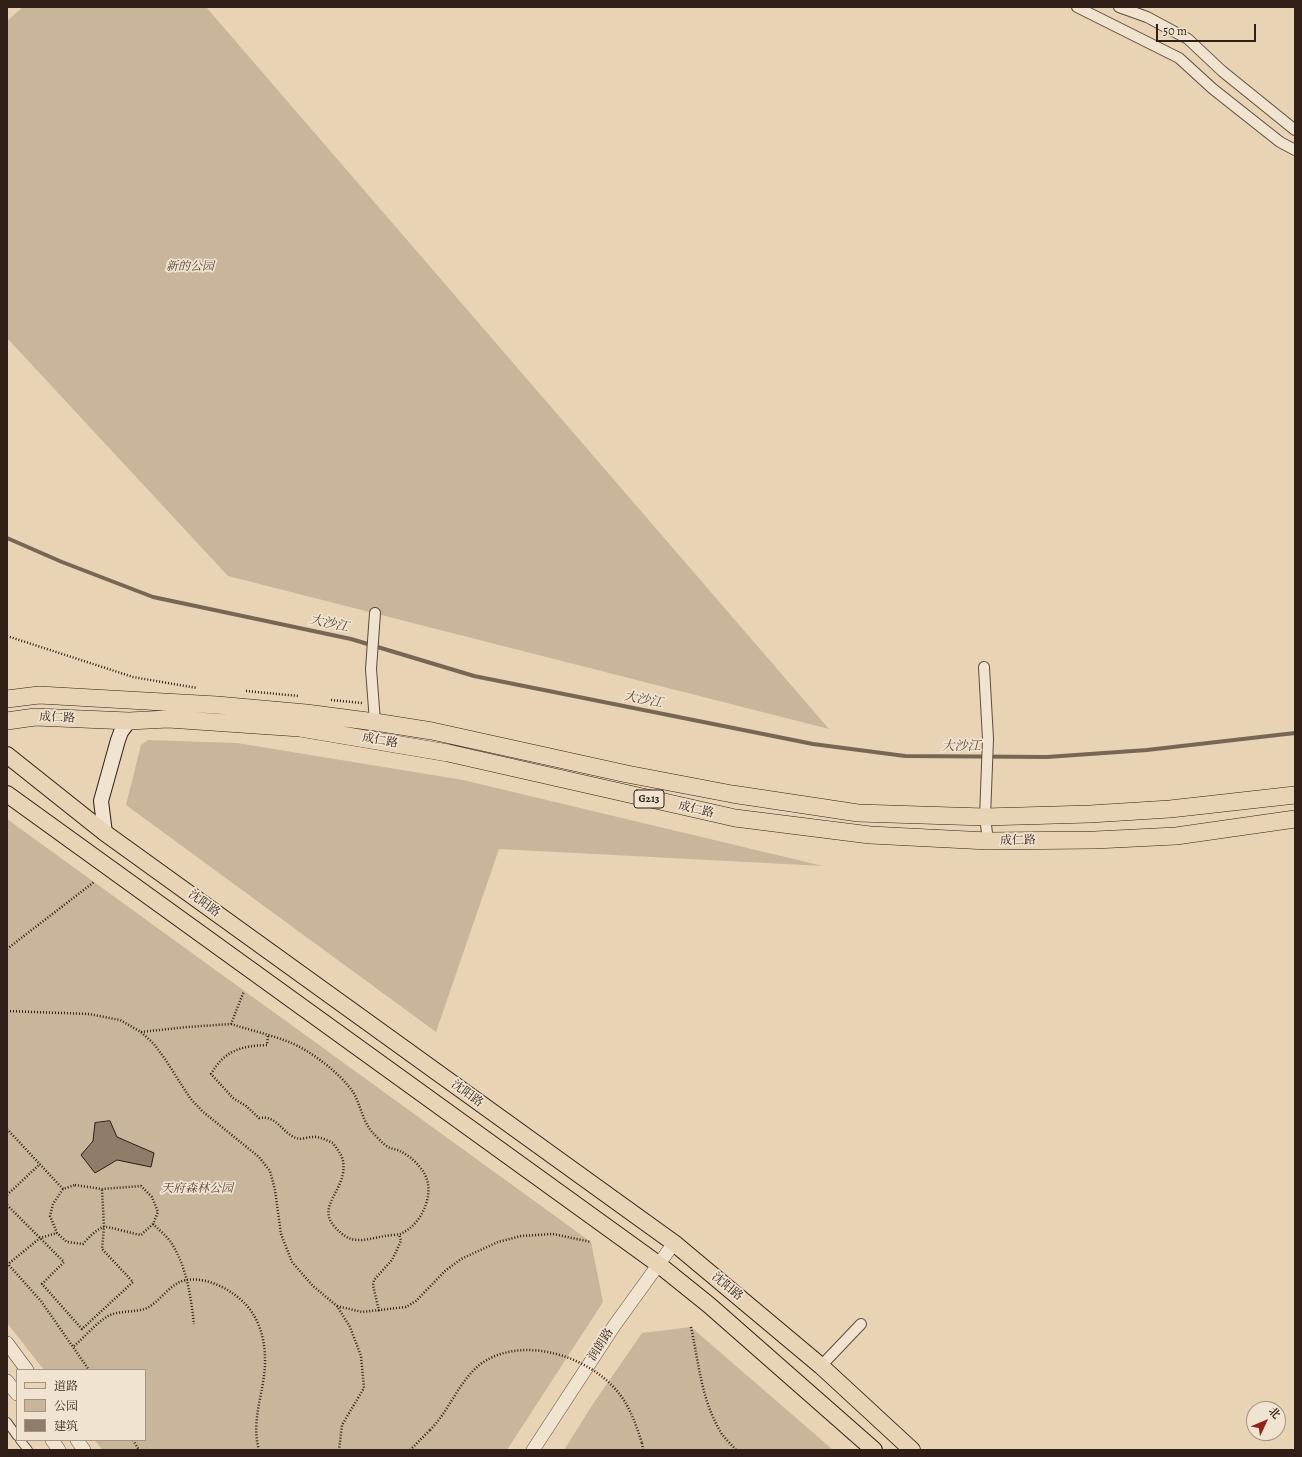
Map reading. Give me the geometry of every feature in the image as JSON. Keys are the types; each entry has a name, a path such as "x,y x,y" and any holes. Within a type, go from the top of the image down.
{"highway":[{"name":"成仁路","path":"7,699 39,695 217,705 306,713 374,722 432,731 627,774 789,803 858,813 985,817 1170,809 1295,795"},
{"name":"成仁路","path":"7,721 35,717 129,721 168,719 300,728 448,753 735,818 870,835 988,841 1095,840 1176,836 1295,819"}],"main road":[{"path":"105,833 101,801 118,740 121,732 129,721"},
{"name":"沈阳路","path":"7,755 105,833 674,1243 821,1366 912,1450"},
{"name":"沈阳路","path":"7,794 658,1264 709,1305 874,1450"}],"street":[{"path":"1077,7 1179,58 1213,89 1280,142 1295,150"},
{"path":"1119,7 1148,17 1188,39 1222,71 1295,130"},
{"path":"374,722 371,669 376,613"},
{"path":"984,667 988,739 985,817 988,841"},
{"name":"润朗路","path":"533,1450 614,1326 674,1243"},
{"path":"821,1366 836,1348 861,1324"},
{"path":"7,1343 26,1369"},
{"path":"7,1381 16,1393"},
{"path":"7,1422 16,1435"},
{"path":"21,1441 28,1450"},
{"path":"53,1441 59,1450"},
{"path":"78,1441 84,1450"}],"path":[{"path":"7,636 132,677 199,688"},
{"path":"244,691 260,691 307,697"},
{"path":"329,700 374,705"},
{"path":"7,949 94,882"},
{"path":"231,1024 244,991"},
{"path":"7,1012 89,1014 120,1020 141,1032 154,1044 190,1098 198,1107 229,1135 259,1157 270,1171 276,1190 281,1234 292,1262 313,1286 337,1306 350,1327 361,1356 364,1388 342,1425 339,1450"},
{"path":"141,1032 231,1024 290,1042 318,1059 334,1072 353,1093 363,1118 372,1132 388,1147 400,1151 419,1166 428,1183 426,1203 418,1219 408,1229 399,1234 359,1242 349,1239 340,1232 328,1215 328,1206 339,1188 344,1170 343,1160 333,1143 313,1137 298,1139 288,1133 281,1125 267,1117 258,1118 246,1106 233,1098 211,1074 226,1055 252,1046 267,1045 268,1036"},
{"path":"7,1129 63,1189"},
{"path":"7,1195 40,1164"},
{"path":"75,1185 102,1189 141,1186 152,1197 158,1212 153,1224 141,1235 127,1233 111,1227 104,1227 83,1244 67,1242 57,1234 50,1216 53,1204 63,1189 75,1185"},
{"path":"7,1205 64,1262 42,1284 82,1329 133,1282 102,1249 104,1227 102,1189"},
{"path":"153,1224 172,1243 192,1300 194,1324"},
{"path":"57,1234 40,1238 7,1264 41,1301 74,1346 88,1369"},
{"path":"379,1311 373,1285 374,1280 392,1260 401,1241 399,1234"},
{"path":"337,1306 362,1312 406,1307 416,1301 445,1271 461,1259 498,1242 521,1236 553,1234 591,1242"},
{"path":"74,1346 109,1316 147,1308 177,1283 186,1280 199,1280 219,1285 239,1298 253,1314 262,1336 265,1357 264,1383 257,1410 256,1439 259,1450"},
{"path":"691,1327 699,1378 708,1406 720,1433 736,1450"},
{"path":"410,1450 449,1408 470,1373 497,1355 517,1350 540,1351 560,1355 584,1364 604,1377 618,1392 628,1407 644,1450"},
{"path":"134,1441 140,1450"}],"green space":[{"name":"新的公园","path":"23,7 206,7 829,729 228,576 7,338 7,21"},
{"path":"148,740 237,743 463,780 823,866 499,849 436,1032 126,805 141,745"},
{"name":"天府森林公园","path":"7,819 591,1242 603,1302 507,1450 102,1450 96,1441 146,1441 146,1369 43,1369 7,1323"},
{"path":"691,1327 833,1450 564,1450 591,1407 642,1333"}],"building":[{"path":"110,1121 117,1137 154,1153 151,1167 117,1160 95,1173 81,1155 93,1141 95,1123"}],"waterway":[{"name":"大沙江","path":"7,538 62,562 153,597 351,639 474,676 813,744 905,756 1047,757 1147,750 1295,733"}]}
